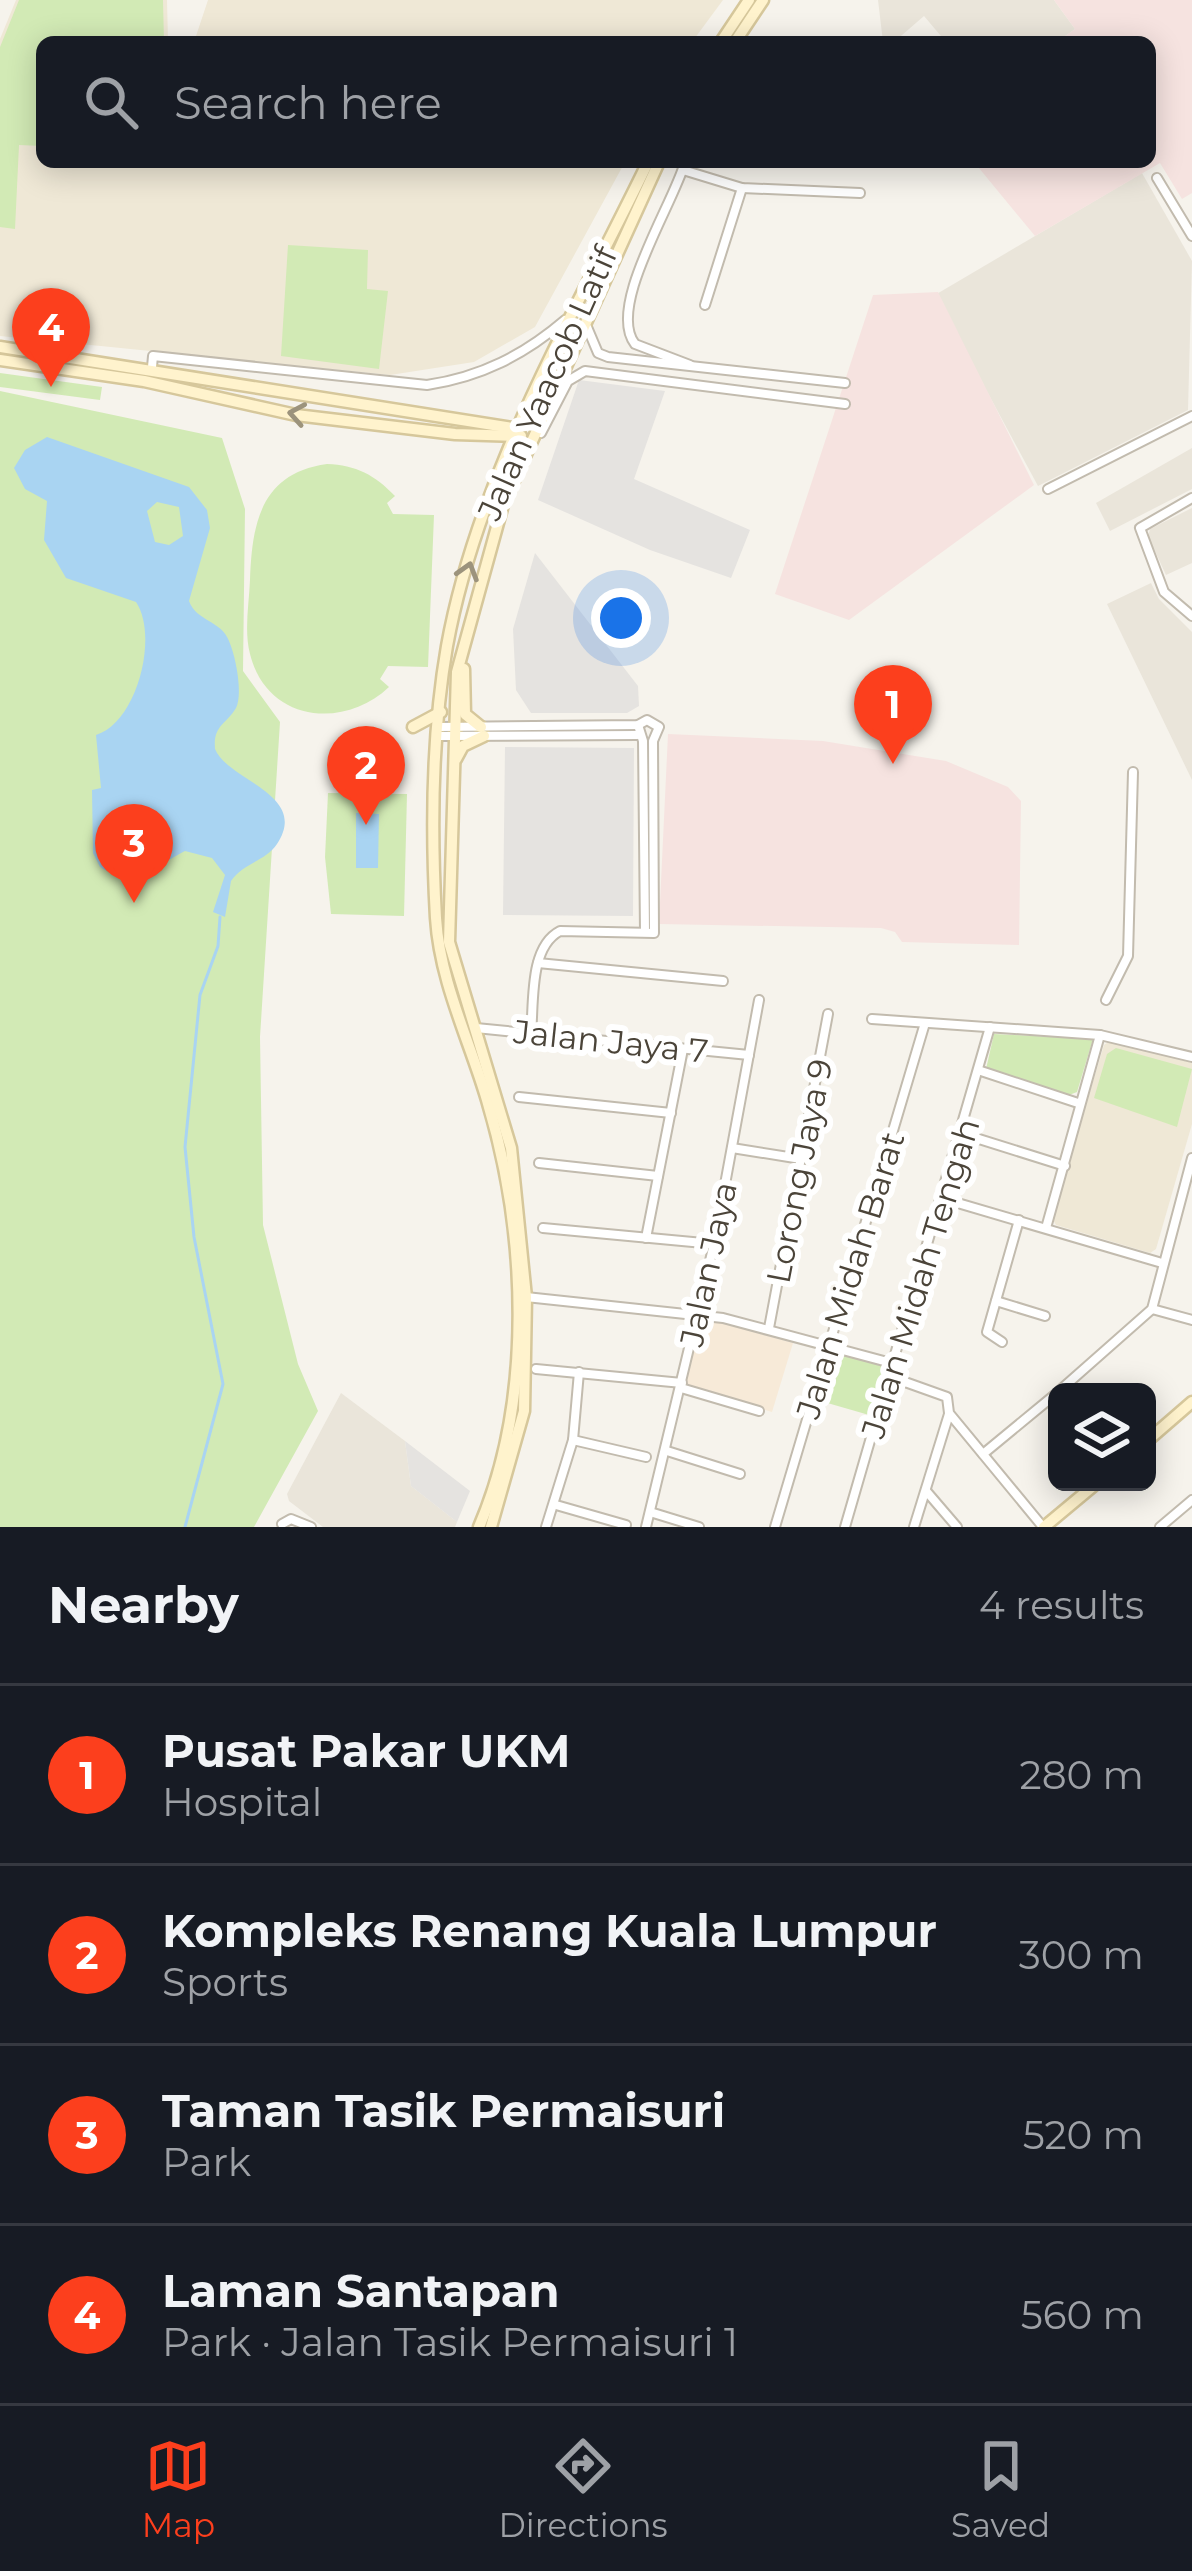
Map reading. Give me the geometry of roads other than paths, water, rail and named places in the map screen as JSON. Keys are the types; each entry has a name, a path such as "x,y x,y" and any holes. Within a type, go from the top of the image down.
{"street":[{"path":"725,36 749,0"},
{"path":"739,36 763,0"},
{"name":"Jalan Yaacob Latif","path":"490,1527 524,1411 526,1297 511,1148 449,942 452,774 441,712 451,629 496,482 571,315 645,168"},
{"name":"Jalan Yaacob Latif","path":"479,1527 510,1436 515,1294 496,1130 441,953 436,874 447,732 467,624 503,505 656,168"},
{"path":"683,168 635,279 628,317 635,344 709,372"},
{"path":"689,168 742,188 860,193"},
{"path":"1157,178 1192,236"},
{"path":"705,304 742,188"},
{"path":"152,367 153,356 427,385 455,381 511,359 571,315"},
{"path":"586,319 598,353 709,372 844,383"},
{"path":"0,346 152,367 362,407 493,425 519,434"},
{"path":"41,366 43,351"},
{"path":"0,360 361,424 455,434 519,434 533,427 563,368"},
{"path":"528,454 575,372 845,404"},
{"path":"361,424 362,407"},
{"path":"493,425 530,408"},
{"path":"1048,489 1192,416"},
{"path":"455,434 499,446 496,482"},
{"path":"503,505 519,434"},
{"path":"1192,498 1140,528 1163,592 1192,616"},
{"path":"467,624 463,705 465,715 482,732"},
{"path":"441,712 413,727 447,732 643,736 650,933 560,931 545,943 538,963 531,1034"},
{"path":"452,774 463,746 482,732"},
{"path":"1106,1000 1128,956 1133,772"},
{"path":"538,963 723,981"},
{"name":"Jalan Jaya","path":"646,1527 714,1244 759,1000"},
{"name":"Lorong Jaya 9","path":"769,1328 828,1014"},
{"path":"872,1019 1100,1035 1192,1057"},
{"name":"Jalan Midah Barat","path":"776,1527 926,1022"},
{"name":"Jalan Midah Tengah","path":"844,1527 944,1199 990,1027"},
{"name":"Jalan Jaya 7","path":"473,1028 749,1055"},
{"path":"1046,1228 1100,1035"},
{"path":"646,1238 683,1049"},
{"path":"981,1071 1078,1103"},
{"path":"519,1097 671,1113"},
{"path":"962,1134 1064,1166"},
{"path":"732,1148 801,1159"},
{"path":"1068,1383 1152,1309 1192,1158"},
{"path":"539,1163 658,1176"},
{"path":"944,1199 1162,1263"},
{"path":"1002,1342 987,1332 1019,1220"},
{"path":"543,1228 714,1244"},
{"path":"526,1297 698,1314 769,1328 895,1364"},
{"path":"996,1301 1045,1316"},
{"path":"1152,1309 1192,1320"},
{"path":"536,1369 681,1385 759,1411"},
{"path":"546,1527 573,1440 579,1372"},
{"path":"891,1378 941,1393 950,1413 1043,1527 1087,1491"},
{"path":"982,1454 1048,1400"},
{"path":"1156,1433 1192,1402"},
{"path":"914,1527 950,1413"},
{"path":"573,1440 646,1457"},
{"path":"666,1451 740,1474"},
{"path":"926,1491 956,1527"},
{"path":"1160,1527 1192,1500"},
{"path":"556,1504 626,1525"},
{"path":"650,1513 699,1527"},
{"path":"280,1525 292,1519 311,1527"},
{"path":"280,1525 296,1527"}],"water":[{"path":"47,437 189,487 207,510 210,528 189,601 225,634 239,685 236,708 218,730 215,749 275,800 284,827 272,850 231,881 225,917 213,912 225,875 212,858 185,851 145,872 124,876 100,867 93,853 92,790 101,788 96,735 123,714 133,697 144,656 143,617 136,602 66,578 44,540 47,501 25,489 14,468 25,450","holes":["157,502 179,507 183,536 169,545 155,542 147,511"]},
{"path":"356,813 379,814 378,868 356,868"}],"waterway":[{"path":"185,1527 223,1384 194,1237 185,1147 200,995 218,946 220,917"}],"place":[{"name":"Laman Santapan","path":"51,387"},
{"name":"Pusat Pakar UKM","path":"893,764"},
{"name":"Kompleks Renang Kuala Lumpur","path":"366,825"},
{"name":"Taman Tasik Permaisuri","path":"134,903"}]}
